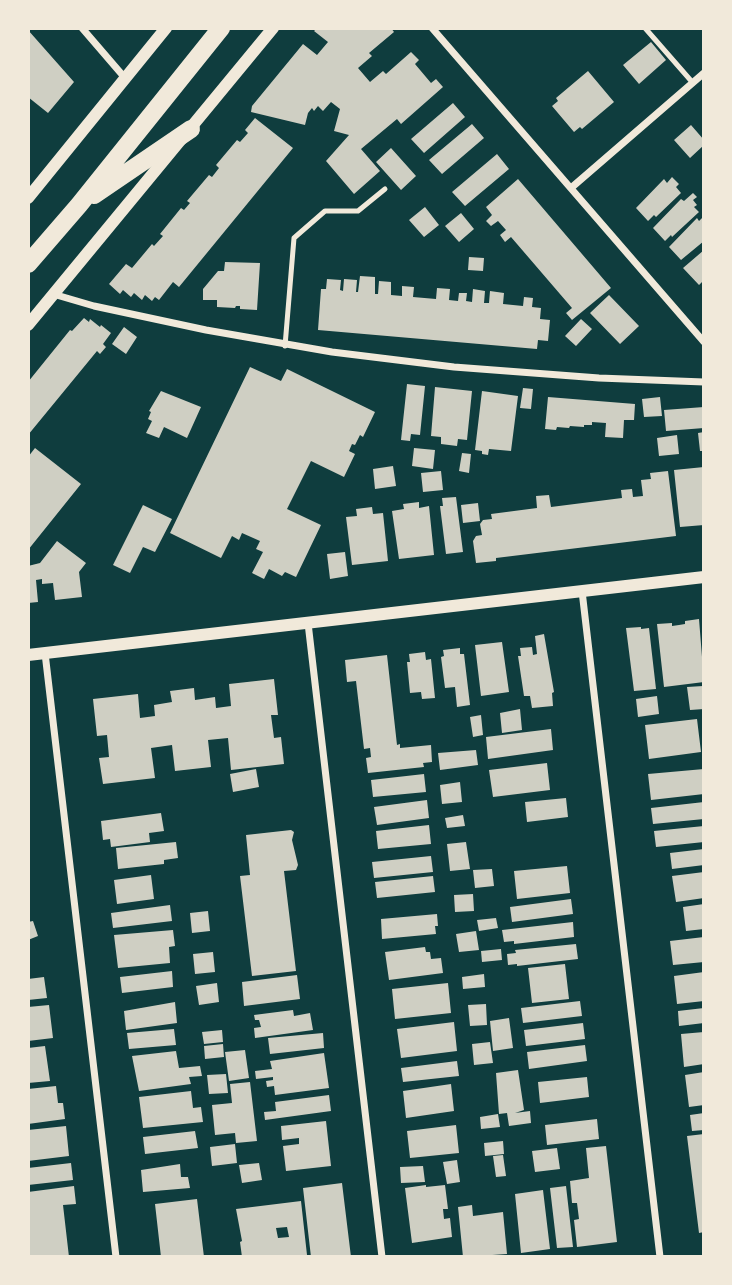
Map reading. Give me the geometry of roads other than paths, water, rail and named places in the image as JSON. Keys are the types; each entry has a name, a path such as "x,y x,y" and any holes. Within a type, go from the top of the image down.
{"main road":[{"path":"28,264 79,205 221,28"},
{"path":"79,205 191,129"}],"street":[{"path":"82,28 125,78"},
{"path":"28,198 166,28"},
{"path":"28,326 273,28"},
{"path":"432,28 704,342"},
{"path":"571,188 704,74"},
{"path":"53,295 285,346 454,367 599,378 704,382"},
{"path":"28,655 704,577"},
{"path":"582,591 660,1257"},
{"path":"308,623 382,1257"},
{"path":"44,653 116,1257"}],"lane":[{"path":"645,28 693,83"},
{"path":"285,346 294,238 325,211 358,211 385,189"}]}
